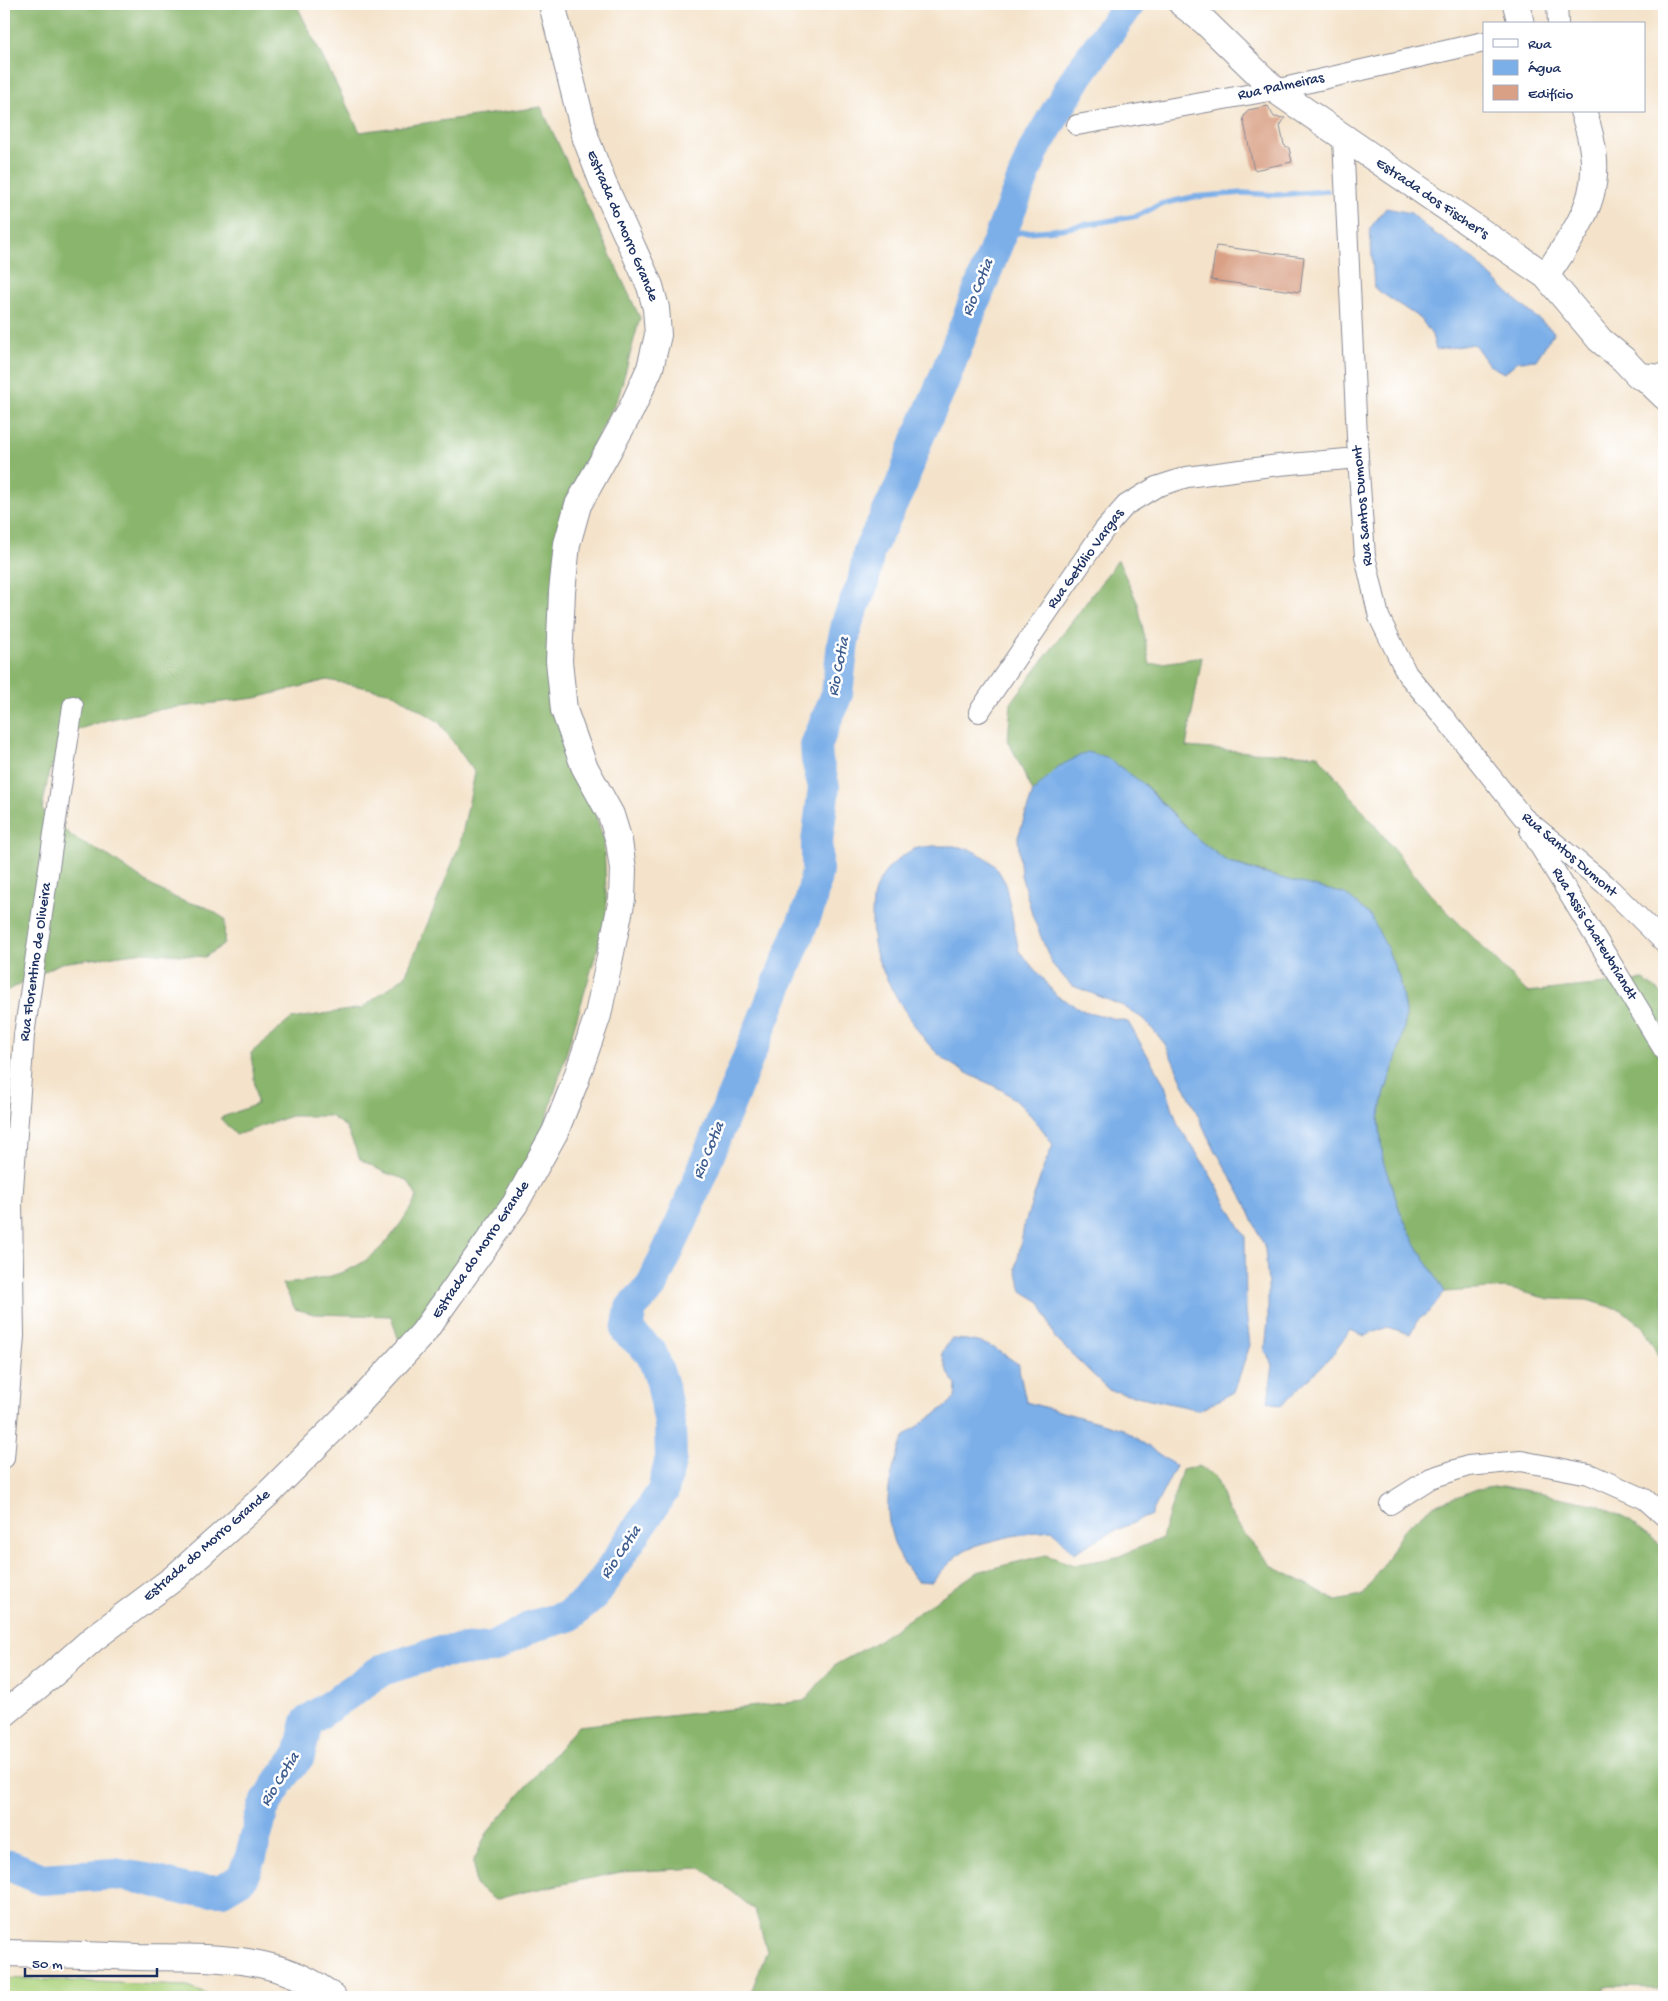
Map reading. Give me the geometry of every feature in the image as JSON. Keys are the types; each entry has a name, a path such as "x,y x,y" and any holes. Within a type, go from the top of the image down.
{"street":[{"name":"Estrada do Morro Grande","path":"4,1714 94,1638 174,1578 270,1492 355,1407 424,1333 515,1204 551,1140 575,1082 598,1015 622,899 623,869 619,840 611,815 584,766 564,710 559,661 562,592 568,544 578,505 631,410 650,368 658,335 656,308 650,286 603,183 586,139 552,4"},
{"name":"Estrada dos Fischer's","path":"1182,4 1205,22 1275,90 1546,276 1600,340 1623,360 1652,377"},
{"path":"1516,4 1520,22"},
{"name":"Rua Palmeiras","path":"1077,125 1275,90 1483,42"},
{"path":"1546,276 1588,208 1594,183 1595,161 1583,112"},
{"name":"Rua Santos Dumont","path":"1343,138 1358,458 1365,556 1379,617 1407,674 1523,817 1606,884 1664,942"},
{"path":"1652,377 1664,400"},
{"name":"Rua Getúlio Vargas","path":"978,712 1104,530 1126,505 1156,487 1187,478 1279,465 1358,458"},
{"name":"Rua Florentino de Oliveira","path":"4,1458 14,1336 12,1203 24,1035 74,706"},
{"name":"Rua Assis Chateubriandt","path":"1523,817 1664,1050"},
{"path":"1390,1504 1430,1478 1468,1466 1521,1461 1589,1474 1645,1499 1664,1516"},
{"path":"4,1953 186,1958 246,1962 292,1973 320,1986 333,1997"}],"green space":[{"path":"4,4 296,4 360,132 541,107 640,318 619,395 564,503 547,669 604,840 607,917 529,1178 403,1354 391,1316 314,1314 295,1309 283,1284 330,1276 364,1262 391,1236 417,1197 407,1180 383,1172 360,1159 346,1127 330,1116 291,1116 236,1135 220,1118 257,1104 251,1053 291,1019 362,1008 405,976 460,844 475,773 439,722 393,693 327,680 256,698 155,710 107,720 70,732 49,772 42,810 73,837 110,857 152,886 180,900 206,907 225,919 224,944 205,957 144,952 61,963 4,992"},
{"path":"1118,560 1138,604 1150,665 1202,657 1186,747 1318,755 1430,894 1527,992 1644,980 1664,995 1664,1361 1659,1357 1643,1327 1622,1310 1587,1300 1549,1299 1506,1288 1445,1292 1415,1243 1401,1214 1383,1161 1379,1119 1406,1018 1399,978 1387,948 1345,894 1287,880 1226,861 1199,840 1144,784 1058,767 1033,792 1008,740 1011,703"},
{"path":"1199,1466 1215,1476 1225,1505 1248,1539 1273,1567 1336,1601 1362,1596 1382,1567 1403,1530 1434,1505 1477,1489 1503,1486 1598,1505 1630,1521 1657,1542 1664,1550 1664,1987 1606,1986 1603,1997 749,1997 767,1951 755,1910 702,1868 621,1872 519,1893 495,1900 475,1885 474,1860 487,1833 578,1726 804,1701 835,1665 873,1644 977,1572 1046,1555 1074,1565 1117,1557 1162,1538 1182,1470"},
{"path":"4,1978 184,1986 210,1997 4,1997"}],"water":[{"path":"1386,208 1411,213 1428,229 1472,258 1518,302 1554,332 1536,360 1518,361 1504,373 1489,365 1474,344 1436,350 1432,335 1421,319 1374,288 1370,228"},
{"path":"1087,752 1106,757 1141,782 1199,840 1226,861 1261,873 1345,894 1370,915 1387,948 1399,978 1406,1018 1379,1119 1383,1161 1401,1214 1415,1243 1445,1292 1431,1310 1417,1321 1410,1334 1387,1327 1365,1336 1350,1330 1331,1357 1281,1406 1268,1401 1273,1365 1265,1351 1268,1320 1268,1285 1265,1248 1245,1202 1208,1137 1165,1044 1145,1020 1123,1006 1071,985 1052,964 1033,917 1021,875 1018,837 1033,792 1058,767"},
{"path":"954,846 969,849 985,857 996,867 1005,882 1019,951 1057,996 1084,1011 1128,1022 1165,1085 1178,1125 1204,1164 1245,1236 1246,1311 1250,1345 1234,1392 1200,1410 1109,1390 1055,1338 1040,1302 1022,1291 1016,1269 1024,1226 1053,1145 1030,1115 1009,1095 947,1061 929,1045 893,991 876,953 872,913 873,900 878,884 887,870 907,853 916,848"},
{"path":"951,1339 987,1345 1018,1364 1026,1402 1123,1429 1176,1466 1151,1515 1101,1537 1074,1553 1052,1530 1032,1532 979,1544 962,1552 932,1582 917,1581 899,1553 889,1524 888,1508 891,1476 904,1437 955,1398 956,1385 947,1371 942,1353"}],"building":[{"path":"1268,106 1274,117 1285,118 1280,126 1284,145 1289,148 1292,162 1254,170 1243,118 1248,110"},
{"path":"1216,246 1304,257 1300,292 1211,280"}],"waterway":[{"name":"Rio Cotia","path":"4,1865 42,1879 114,1874 146,1879 187,1890 222,1890 242,1878 251,1856 263,1808 281,1779 299,1756 307,1722 382,1670 439,1652 492,1648 533,1626 569,1616 594,1595 663,1491 671,1458 670,1424 662,1382 651,1352 627,1331 631,1308 651,1287 684,1216 810,905 817,871 817,842 824,787 817,760 816,745 837,694 843,642 848,620 863,583 869,551 902,483 917,440 942,384 1034,150 1078,75 1129,4"},
{"path":"1005,225 1014,233 1054,230 1137,216 1161,204 1193,197 1243,193 1277,195 1327,191"}]}
